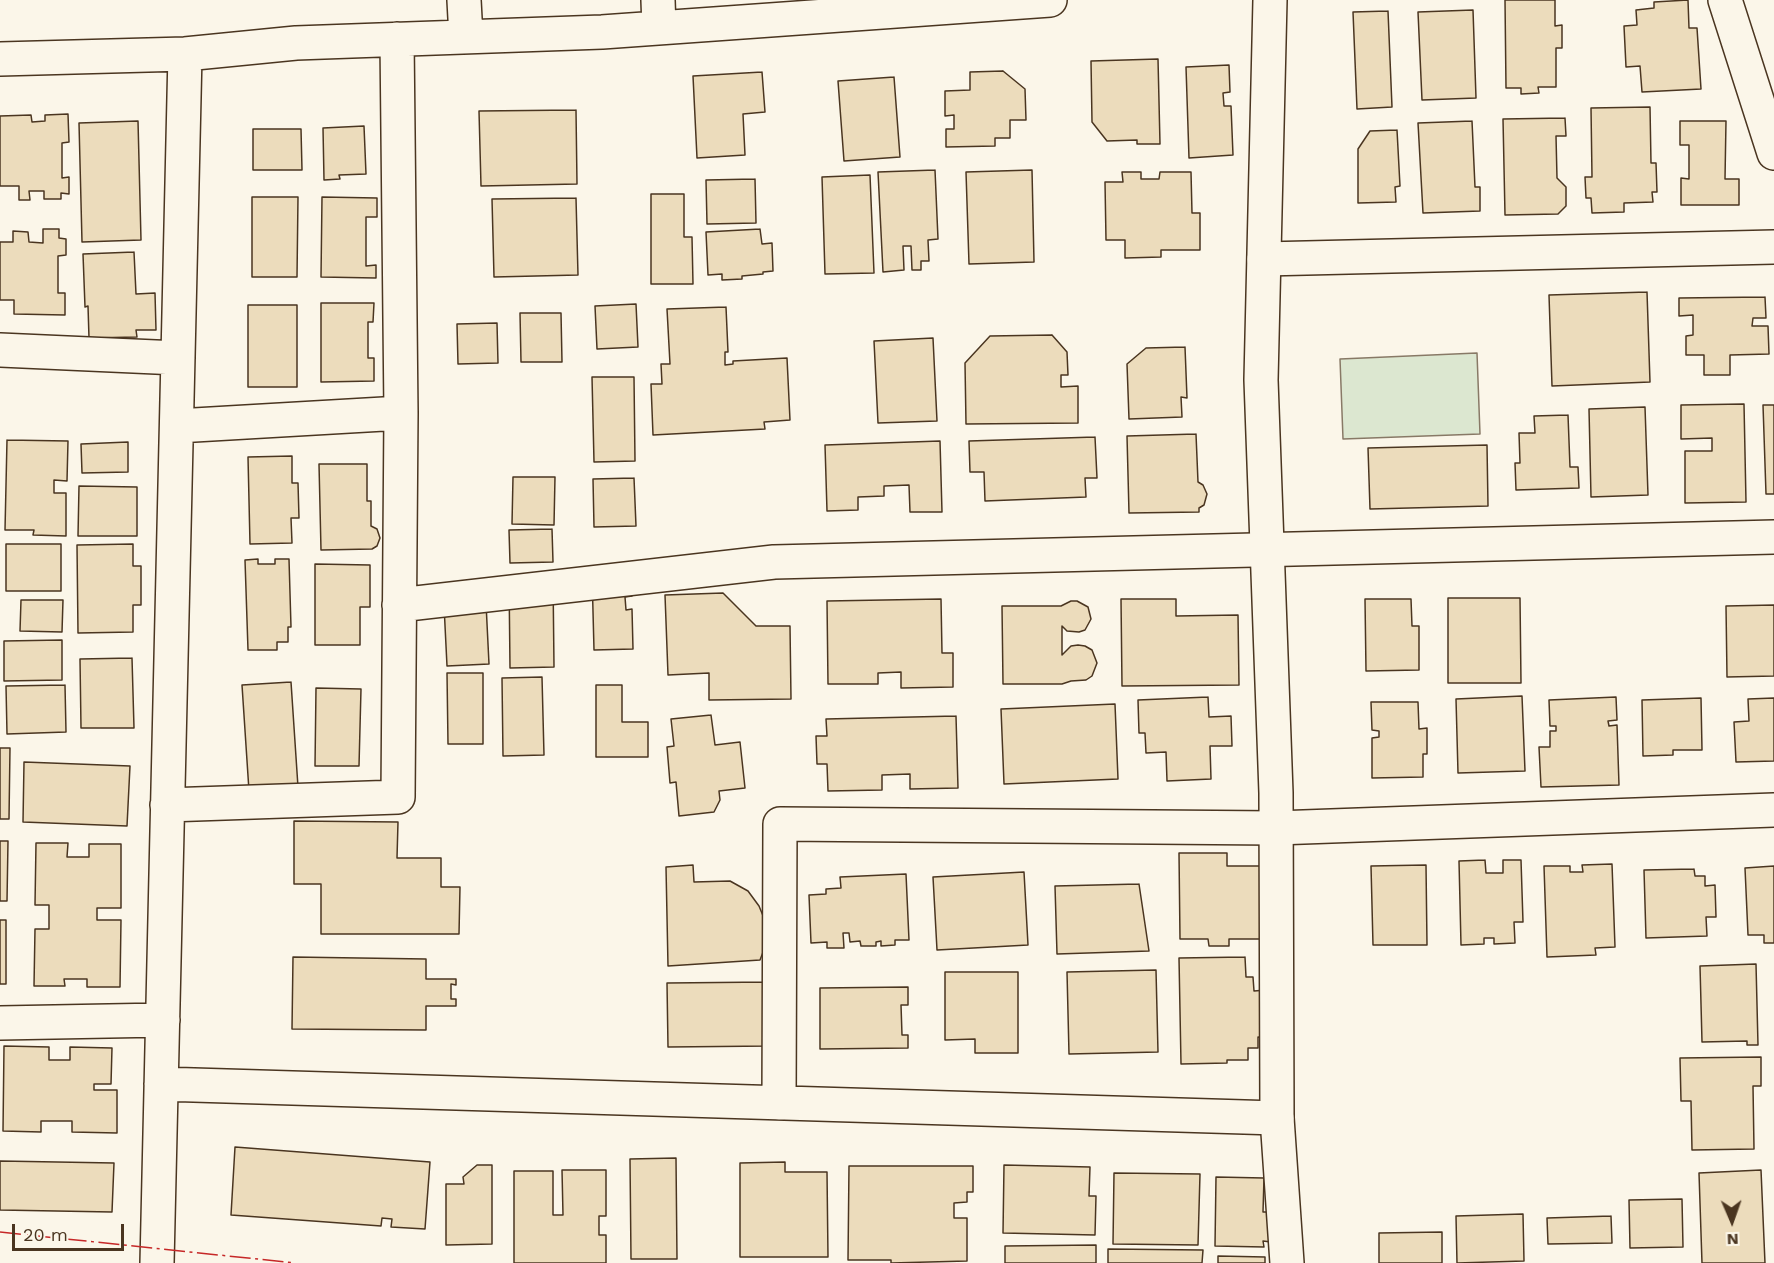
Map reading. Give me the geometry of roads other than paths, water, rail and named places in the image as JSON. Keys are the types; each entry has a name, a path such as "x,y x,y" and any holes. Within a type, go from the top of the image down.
{"street":[{"path":"464,0 466,37"},
{"path":"0,59 185,54 296,43 466,37 658,14 1050,0"},
{"path":"1270,0 1261,380 1276,828 1277,1118 1287,1263"},
{"path":"1725,0 1774,153"},
{"path":"167,805 398,797 401,413 397,39"},
{"path":"157,1263 185,54"},
{"path":"1264,259 1774,247"},
{"path":"0,350 178,358"},
{"path":"177,426 401,413"},
{"path":"399,605 774,562 1774,537"},
{"path":"779,1103 780,824 1276,828 1774,810"},
{"path":"0,1023 163,1020"},
{"path":"161,1084 1277,1118"}]}
